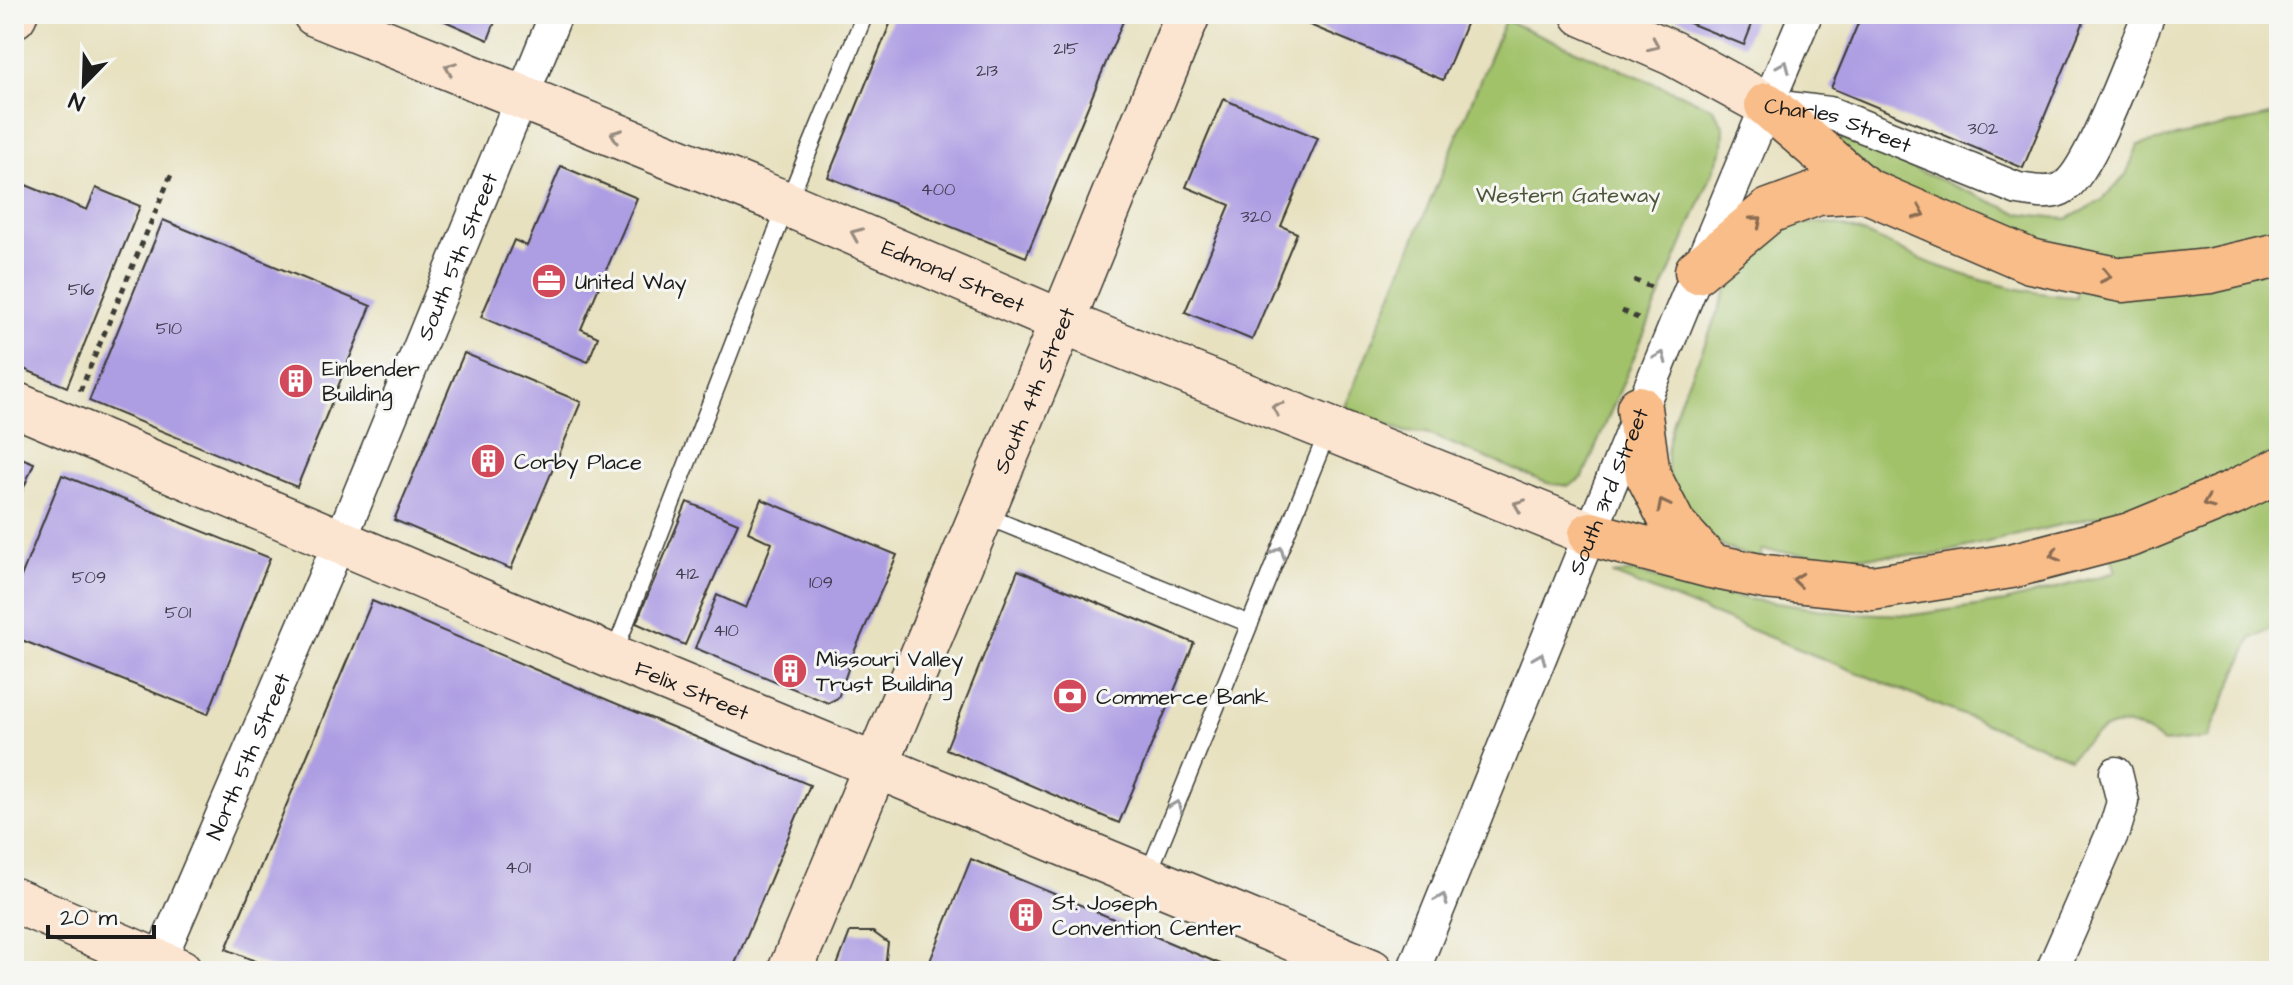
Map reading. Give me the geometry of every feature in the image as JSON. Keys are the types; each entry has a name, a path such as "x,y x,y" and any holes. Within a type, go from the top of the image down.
{"highway":[{"path":"1767,105 1865,190 2030,261 2122,280 2210,271 2279,255"},
{"path":"1697,271 1769,211 1818,193 1865,190"},
{"path":"1639,408 1648,475 1673,524 1711,566"},
{"path":"1591,534 1765,577 1872,588 2011,566 2130,535 2279,470"}],"main road":[{"name":"Edmond Street","path":"315,14 787,204 1062,322 1591,534"},
{"name":"South 4th Street","path":"790,971 1188,14"},
{"name":"Charles Street","path":"1583,14 1672,53 1767,105"},
{"name":"Felix Street","path":"14,404 613,657 1371,971"},
{"path":"14,900 164,968"}],"street":[{"name":"South 5th Street","path":"340,541 556,14"},
{"name":"South 3rd Street","path":"1413,971 1639,408 1806,14"},
{"name":"Charles Street","path":"1767,105 1830,113 2018,189 2042,193 2059,191 2073,181 2087,159 2149,14"},
{"name":"North 5th Street","path":"164,968 340,541"},
{"path":"2052,971 2116,825 2123,802 2116,773"}],"lane":[{"path":"613,657 787,204 865,14"},
{"path":"1147,878 1329,429"},
{"path":"982,514 1250,624"}],"path":[{"path":"77,397 173,170"},
{"path":"1634,280 1651,287"},
{"path":"1622,311 1638,318"}],"green space":[{"name":"Western Gateway","path":"1505,20 1713,108 1724,127 1723,148 1583,477 1569,486 1547,483 1426,433 1405,432 1345,407"},
{"path":"2279,114 2279,624 2251,639 2208,738 2163,743 2137,727 2114,726 2092,737 2070,758 1612,574 1636,572 1747,599 1845,613 1913,615 2005,602 2116,572 2098,516 1933,555 1833,557 1762,550 1760,559 1739,553 1709,535 1674,497 1668,477 1667,457 1674,417 1734,275 1756,246 1787,227 1808,223 1847,228 1974,278 2024,290 2076,297 2078,252 2008,238 1875,176 1815,127 2018,213 2067,219 2101,201 2126,175 2138,145"}],"building":[{"path":"429,14 498,14 488,40"},
{"path":"894,14 1126,14 1026,257 828,177"},
{"path":"1283,14 1442,14 1466,24 1443,80"},
{"path":"1667,14 1756,14 1744,45"},
{"path":"1862,14 2087,14 2023,168 1831,88"},
{"path":"1223,99 1318,138 1281,226 1297,233 1252,340 1185,312 1230,205 1186,187"},
{"path":"14,155 24,159 14,182"},
{"name":"United Way","path":"561,166 637,198 581,329 598,337 588,362 481,317 514,240 527,246"},
{"path":"16,181 87,210 96,188 140,206 67,387 14,365"},
{"path":"163,220 371,306 297,487 89,401"},
{"name":"Corby Place","path":"464,353 581,402 511,569 394,520"},
{"path":"14,455 34,463 14,511"},
{"path":"62,475 270,558 208,714 14,637 14,594"},
{"path":"761,499 897,555 854,652 838,698 828,703 695,648 717,595 746,608 772,543 748,532"},
{"path":"687,502 738,523 685,645 636,623"},
{"name":"Commerce Bank","path":"1018,570 1194,643 1119,823 946,749"},
{"path":"372,601 810,785 732,971 279,971 226,949"},
{"name":"St. Joseph Convention Center","path":"971,859 1237,971 926,971"},
{"path":"850,932 873,932 888,943 885,967 894,971 835,971"}],"place":[{"name":"United Way","path":"549,281"},
{"name":"Einbender Building","path":"296,381"},
{"name":"Corby Place","path":"488,461"},
{"name":"Missouri Valley Trust Building","path":"790,671"},
{"name":"Commerce Bank","path":"1070,696"},
{"name":"St. Joseph Convention Center","path":"1026,915"}]}
